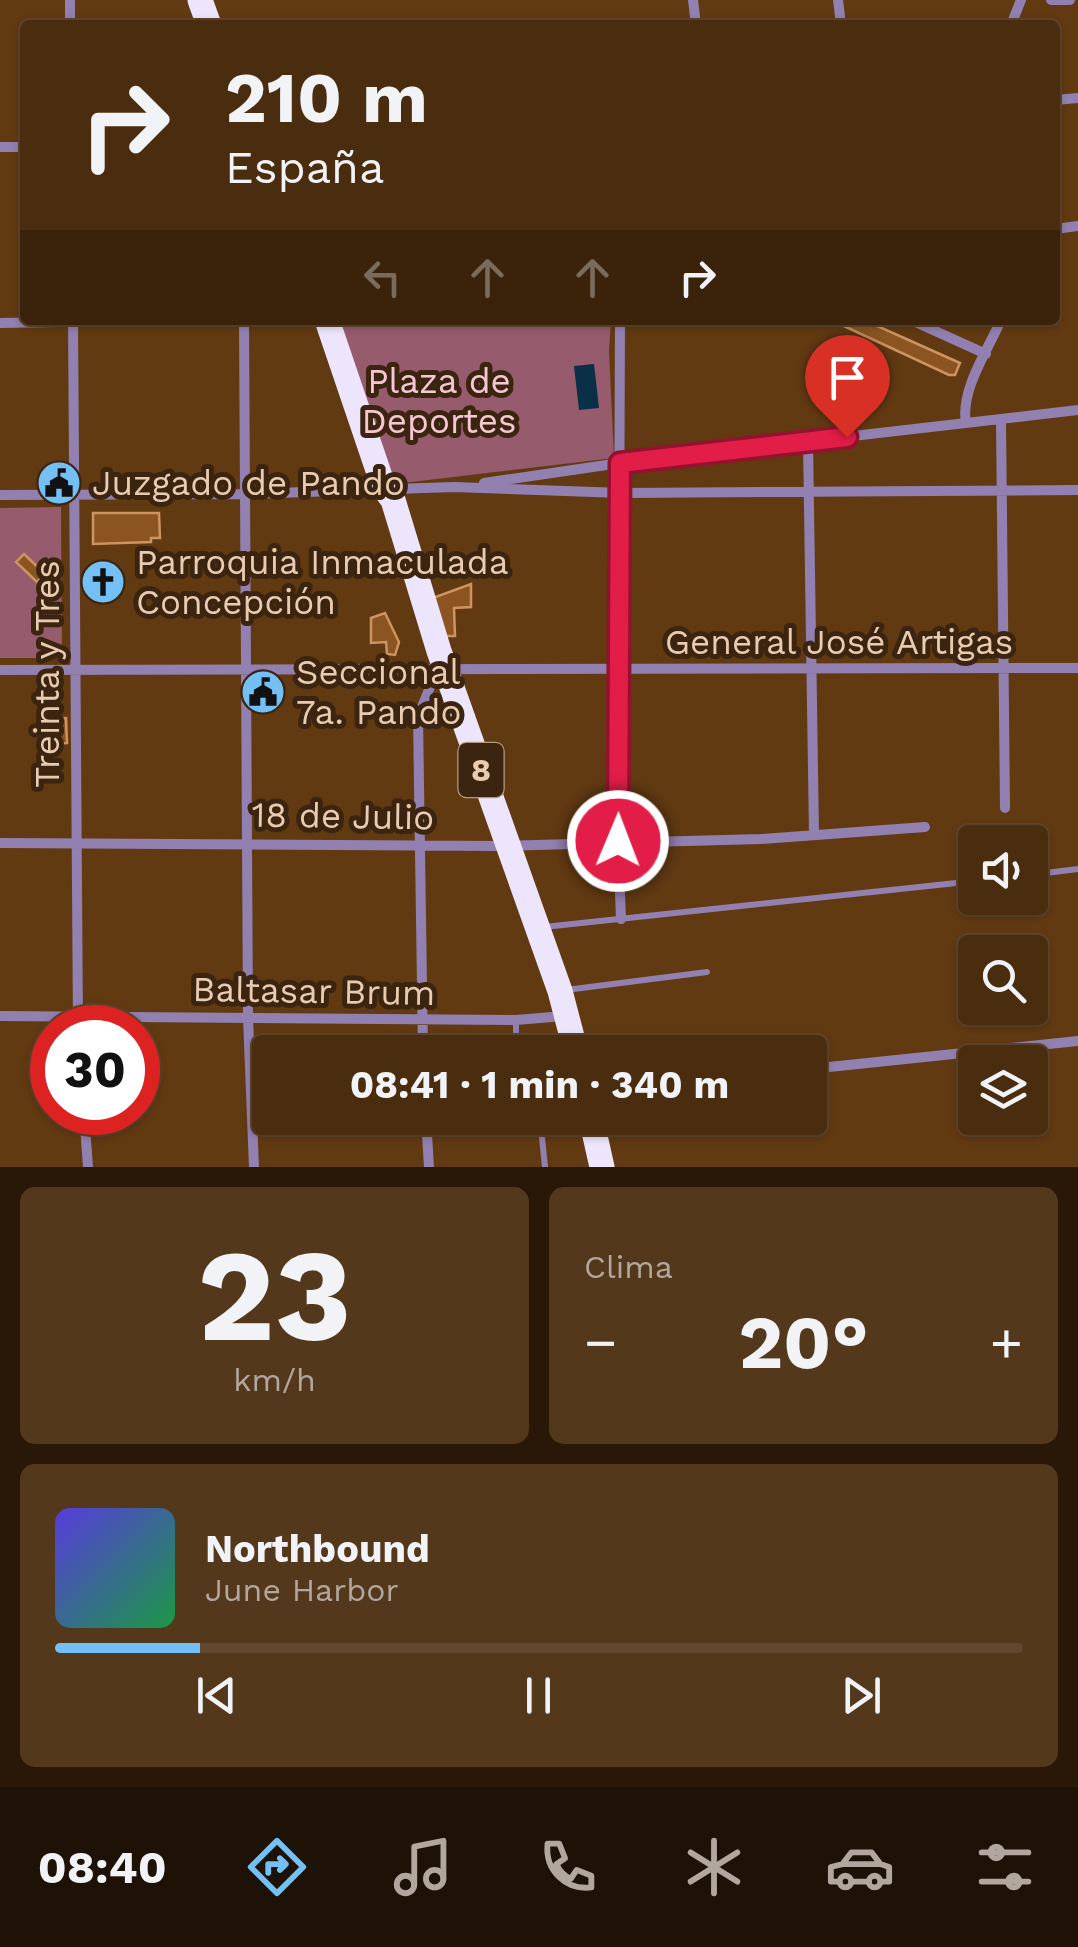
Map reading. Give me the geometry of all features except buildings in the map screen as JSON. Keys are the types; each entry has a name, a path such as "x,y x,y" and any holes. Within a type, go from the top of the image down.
{"highway":[{"name":"8","path":"329,325 384,488 393,500 441,670 559,1008"},
{"name":"8","path":"504,845 539,927 559,1008 557,1035"},
{"path":"579,1135 586,1167"},
{"path":"595,1135 602,1167"}],"street":[{"path":"1051,0 1070,0"},
{"name":"Treinta y Tres","path":"72,325 77,1005"},
{"path":"244,325 250,842 248,1017 254,1167"},
{"path":"620,325 621,920"},
{"path":"921,325 986,354"},
{"path":"966,423 968,396 998,325"},
{"path":"454,487 620,463 1078,410"},
{"path":"1000,420 1005,808"},
{"path":"808,442 814,835"},
{"path":"0,496 454,487 622,492 1078,490"},
{"name":"General José Artigas","path":"0,670 1078,668"},
{"path":"422,1035 418,717 441,670"},
{"name":"18 de Julio","path":"0,843 504,845 814,835 925,827"},
{"name":"Baltasar Brum","path":"160,1020 516,1020 559,1008"},
{"name":"Baltasar Brum","path":"0,1016 30,1018"},
{"path":"827,1067 1078,1041"},
{"path":"86,1135 88,1167"},
{"path":"427,1135 429,1167"}],"lane":[{"path":"1048,873 1078,869"},
{"path":"539,927 958,883"},
{"path":"559,1008 707,972"},
{"path":"516,1020 516,1035"},
{"path":"542,1135 545,1167"}],"green space":[{"name":"Plaza de Deportes","path":"611,325 614,458 386,485 333,327"},
{"path":"61,507 62,658 0,658 0,508"}],"water":[{"path":"594,364 599,408 579,410 574,366"}],"place":[{"name":"Juzgado de Pando","path":"59,483"},
{"name":"Parroquia Inmaculada Concepción","path":"103,582"},
{"name":"Seccional 7a. Pando","path":"263,692"}],"route":[{"path":"618,841 620,463 847,437"}]}
